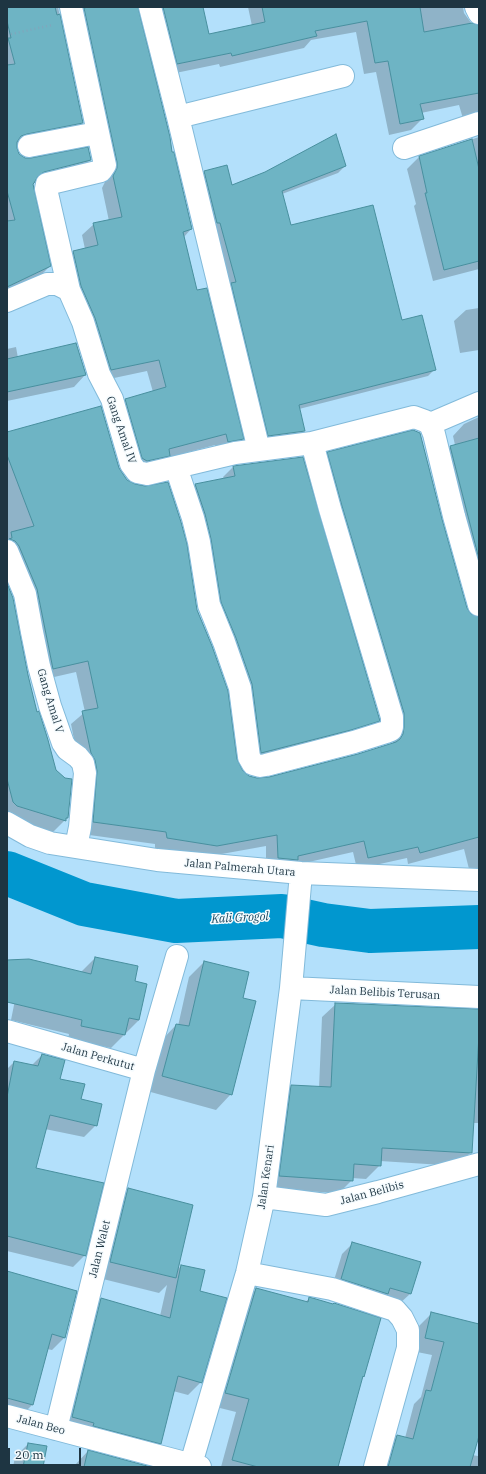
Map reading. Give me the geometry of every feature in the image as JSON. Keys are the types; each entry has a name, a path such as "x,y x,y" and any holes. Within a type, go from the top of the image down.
{"street":[{"path":"150,7 258,448"},
{"path":"476,7 479,13"},
{"path":"29,146 97,133 73,13"},
{"path":"178,117 343,76"},
{"path":"404,148 479,123"},
{"name":"Gang Amal IV","path":"97,133 105,165 101,171 48,184 46,186 69,290 83,322 100,374 112,399 131,464 137,472 147,474 258,448 312,443 414,417 430,424"},
{"path":"7,301 47,284 57,284 69,290"},
{"path":"479,403 430,424 434,434 454,516 479,605"},
{"path":"176,467 193,518 199,542 209,605 240,688 249,757 253,764 260,766 354,742 386,732 391,730 392,727 392,717 330,509 312,443"},
{"name":"Gang Amal V","path":"7,551 25,594 39,666 50,706 63,743 67,750 78,757 83,763 85,773 80,827 76,847"},
{"name":"Jalan Palmerah Utara","path":"7,823 30,836 50,843 157,860 302,874 479,880"},
{"name":"Jalan Kenari","path":"195,1466 247,1273 264,1197 291,988 302,874"},
{"name":"Jalan Perkutut","path":"7,1031 144,1070 177,956"},
{"name":"Jalan Belibis Terusan","path":"291,988 479,997"},
{"name":"Jalan Walet","path":"56,1429 144,1070"},
{"name":"Jalan Belibis","path":"264,1197 326,1205 479,1164"},
{"path":"247,1273 332,1290 395,1310 402,1318 408,1330 408,1348 375,1467"},
{"name":"Jalan Beo","path":"7,1416 195,1466"}],"path":[{"path":"7,35 73,13"}],"building":[{"path":"7,7 55,7 57,15 60,14 83,123 21,136 17,142 19,154 25,158 31,158 88,147 91,160 44,172 38,176 33,184 51,266 7,287 7,221 15,220 7,191 7,65 15,64 8,38 11,38 7,21"},
{"path":"138,7 170,137 172,152 174,152 192,229 183,232 197,290 207,288 244,439 228,442 226,434 169,449 170,456 147,461 142,458 125,399 166,387 159,360 111,370 95,318 81,286 73,251 98,245 93,223 122,217 113,176 117,168 117,162 84,8"},
{"path":"163,7 203,7 209,34 265,22 262,7 420,7 424,32 472,23 479,25 479,93 420,104 424,119 400,124 388,61 375,63 367,21 315,31 317,36 232,56 231,53 177,64"},
{"path":"336,134 346,166 282,191 291,225 373,205 402,320 422,315 436,370 299,405 305,431 268,436 231,283 236,282 220,223 217,223 204,171 227,165 232,185 265,172"},
{"path":"472,139 479,169 479,261 444,270 425,193 427,193 419,156"},
{"path":"76,343 86,375 7,392 7,359"},
{"path":"101,406 119,468 127,480 135,484 145,486 168,482 187,544 197,610 228,691 237,759 243,771 249,776 257,778 269,777 358,754 396,742 403,734 404,713 327,452 413,430 420,433 467,608 471,614 479,617 479,837 420,853 418,847 368,858 364,841 298,856 298,860 278,858 277,835 217,846 167,838 166,832 93,822 97,771 95,760 91,753 82,711 98,708 88,661 53,669 37,589 19,546 15,541 9,539 12,538 11,532 34,526 7,455 7,432"},
{"path":"479,438 479,559 450,446"},
{"path":"303,457 380,721 261,753 252,684 236,638 221,602 211,539 205,514 195,484 235,476 233,466"},
{"path":"7,583 13,598 37,712 39,711 56,770 65,778 72,779 68,818 66,818 66,821 17,806 13,802 7,779"},
{"path":"95,957 138,966 135,981 147,984 139,1020 129,1018 125,1035 81,1026 82,1020 7,1002 7,960 29,959 91,974"},
{"path":"204,961 249,972 243,998 256,1001 232,1095 162,1076 176,1024 189,1026"},
{"path":"335,1003 479,1009 479,1035 472,1153 382,1148 381,1166 354,1164 353,1181 279,1176 291,1085 331,1087"},
{"path":"42,1054 65,1060 60,1079 85,1084 81,1099 102,1104 97,1126 50,1115 36,1168 104,1183 86,1256 7,1236 7,1097 14,1061 38,1066"},
{"path":"128,1188 193,1205 176,1278 110,1262"},
{"path":"352,1242 421,1262 411,1294 390,1288 388,1294 341,1279"},
{"path":"181,1265 205,1270 200,1291 227,1298 202,1383 178,1376 161,1444 93,1426 94,1423 72,1417 101,1298 170,1318"},
{"path":"7,1271 77,1291 65,1338 52,1334 33,1405 7,1398"},
{"path":"256,1288 308,1302 309,1297 333,1304 334,1303 381,1318 364,1377 363,1376 338,1467 258,1467 232,1460 249,1399 225,1393"},
{"path":"431,1312 479,1324 479,1436 470,1467 388,1467 397,1435 413,1439 426,1390 431,1391 444,1342 425,1338"},
{"path":"28,1443 47,1446 43,1467 23,1467"},
{"path":"88,1450 151,1467 84,1467"}],"waterway":[{"name":"Kali Grogol","path":"7,873 84,904 176,921 282,916 323,925 370,931 479,927"}]}
